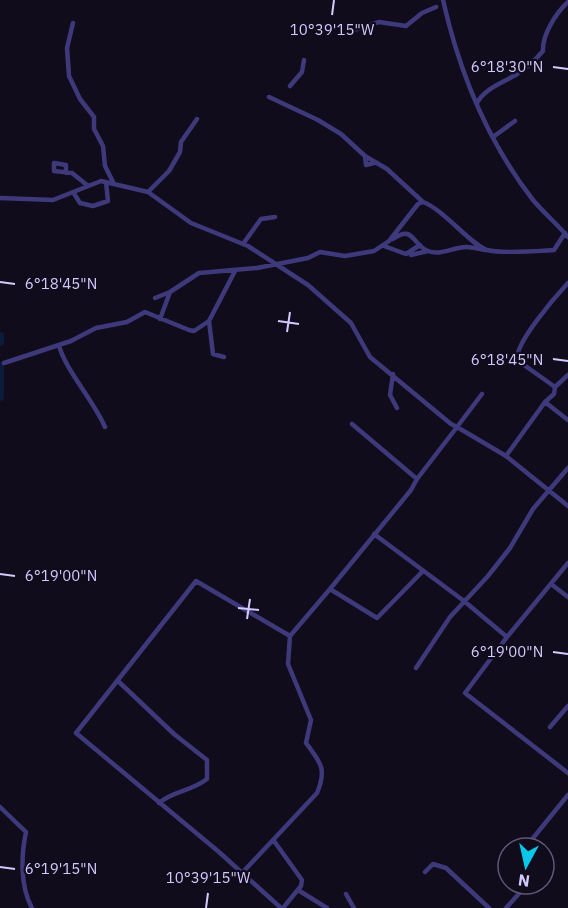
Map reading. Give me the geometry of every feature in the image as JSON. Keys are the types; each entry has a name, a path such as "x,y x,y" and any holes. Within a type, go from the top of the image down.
{"street":[{"path":"384,246 406,254 428,251 446,252 466,247 501,253 554,250 566,235 533,200 493,137 460,61 443,0"},
{"path":"477,103 481,95 519,73 538,57 543,51 554,15 568,3"},
{"path":"354,30 379,22 406,26 422,13 436,7"},
{"path":"73,23 67,48 69,76 80,99 94,117 94,129 103,146 105,166 112,182"},
{"path":"290,86 302,72 304,60"},
{"path":"269,97 318,120 347,139 364,156 387,170 423,202 460,227 485,250"},
{"path":"148,192 169,171 180,152 181,142 197,119"},
{"path":"493,137 515,121"},
{"path":"66,173 72,174 87,185"},
{"path":"73,192 80,203 93,206 108,201 106,182"},
{"path":"0,198 19,196 50,200 87,185 106,182 148,192 198,227 243,244 276,264 343,315 353,326 365,352 393,374 403,386 417,394 437,413 457,427 506,456 568,506"},
{"path":"156,298 170,292 199,273 235,271 276,264 308,258 320,252 351,256 384,246 418,204 423,202"},
{"path":"243,244 261,219 275,217"},
{"path":"389,241 403,232 428,251"},
{"path":"406,254 420,245"},
{"path":"4,363 59,345 96,328 127,322 145,312 194,331 209,321 235,271"},
{"path":"555,387 518,360 517,355 530,331 568,283"},
{"path":"160,319 170,292"},
{"path":"209,321 213,354 224,357"},
{"path":"59,345 61,357 82,385 105,427"},
{"path":"393,374 390,395 397,408"},
{"path":"506,456 545,402 554,394 555,387 568,375"},
{"path":"242,873 274,841 286,823 317,793 324,777 320,760 306,743 310,720 288,664 290,636 411,490 482,394"},
{"path":"545,402 568,420"},
{"path":"352,424 417,479"},
{"path":"416,668 464,601 510,548 534,509 568,468"},
{"path":"374,534 422,572 464,601 507,637"},
{"path":"568,563 507,637 465,693 568,773"},
{"path":"330,589 377,618 422,572"},
{"path":"274,841 302,880 298,890 282,908 76,733 196,581 290,636"},
{"path":"551,584 568,597"},
{"path":"118,681 174,734 207,760 207,779 194,789 171,794 159,803"},
{"path":"550,727 568,706"},
{"path":"535,836 568,795"},
{"path":"0,807 26,832 22,850 23,878 32,908"},
{"path":"425,872 433,864 446,868 489,908"},
{"path":"298,890 327,908"},
{"path":"346,894 354,908"},
{"path":"506,908 517,896"}],"waterway":[{"path":"0,336 0,342"},
{"path":"0,366 0,397"}]}
